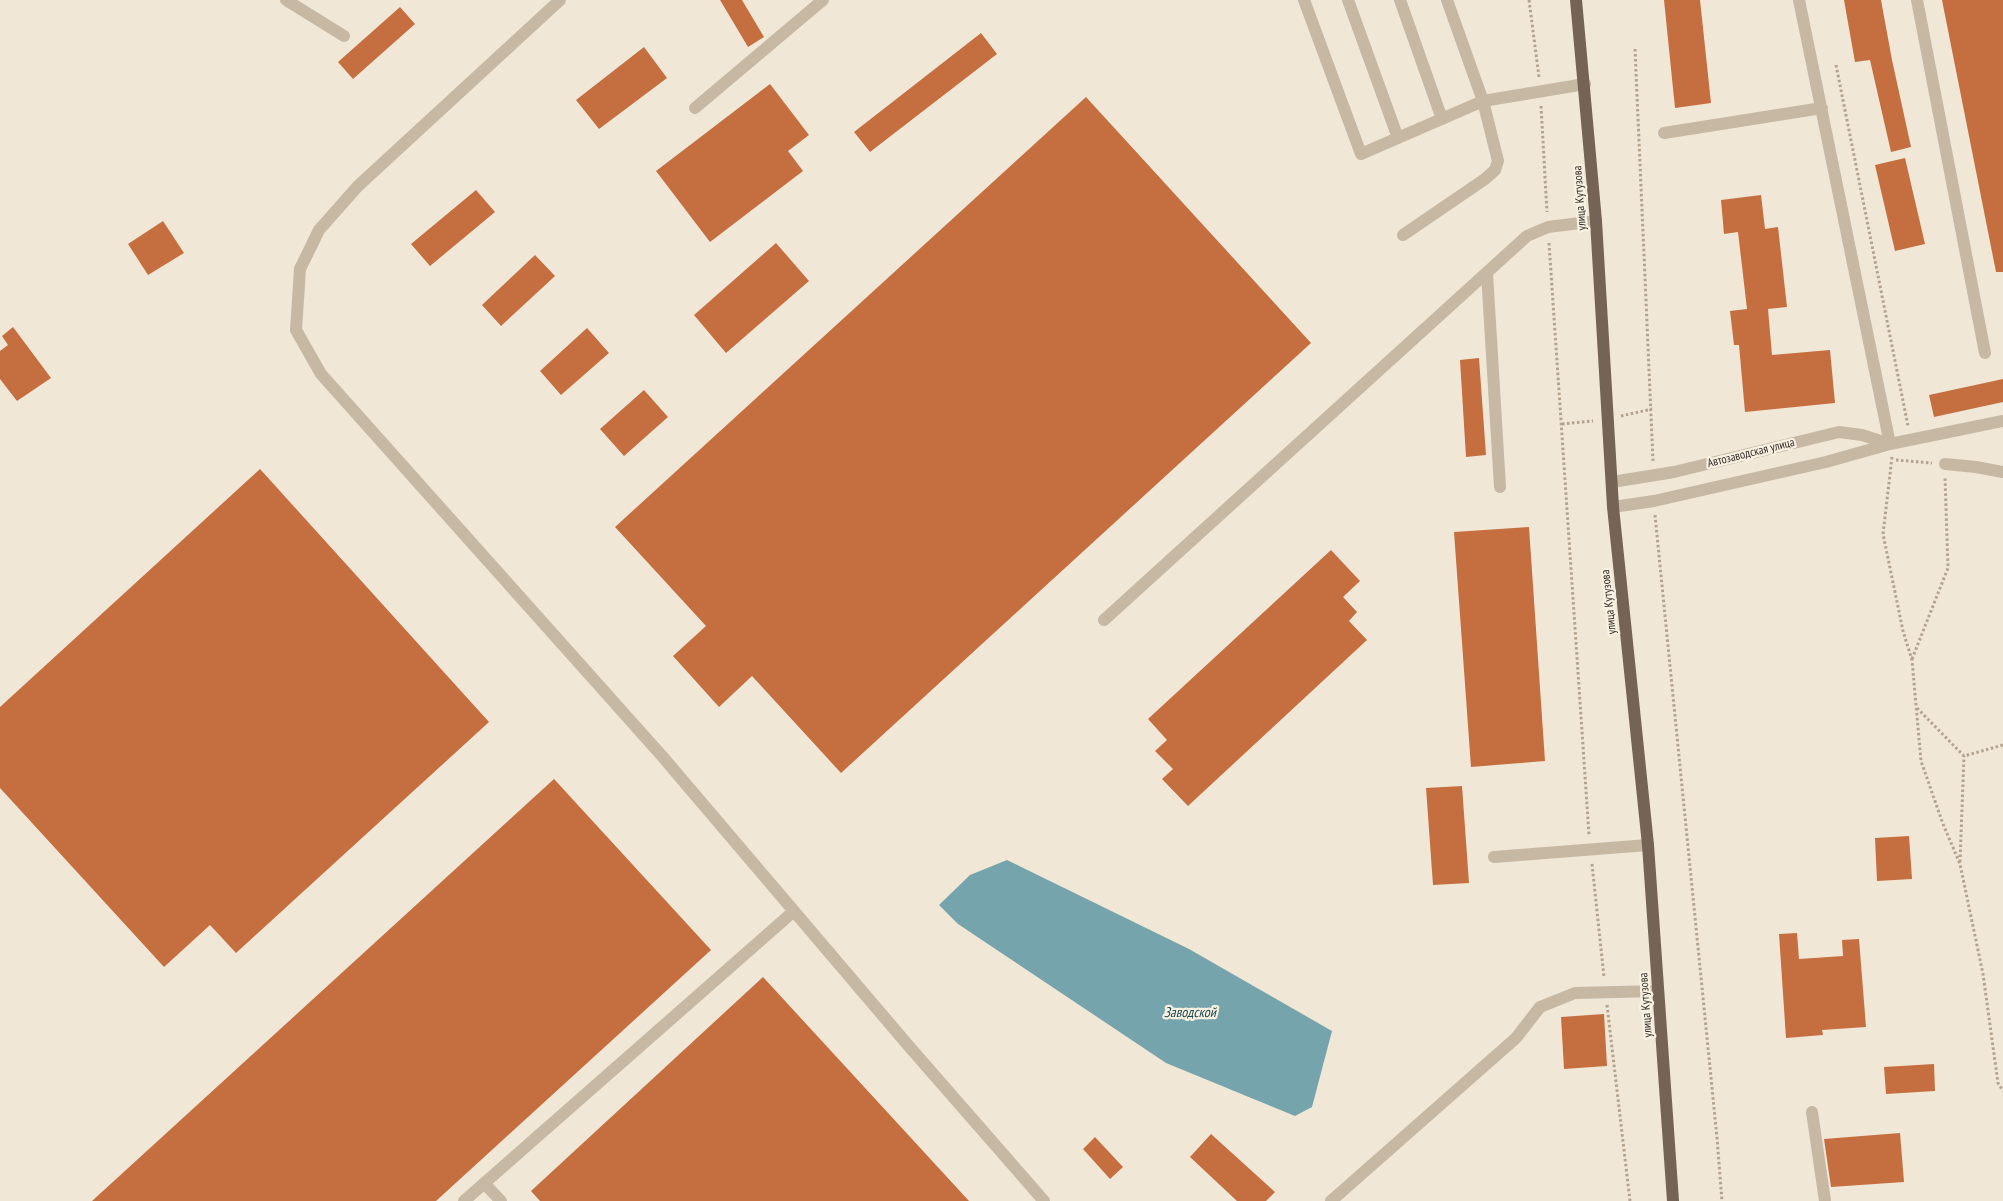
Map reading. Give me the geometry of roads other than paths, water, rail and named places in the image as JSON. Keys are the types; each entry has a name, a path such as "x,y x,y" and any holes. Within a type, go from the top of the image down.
{"main road":[{"name":"улица Кутузова","path":"1576,0 1596,221 1614,507 1648,845 1673,1201"}],"street":[{"path":"286,0 344,36"},
{"path":"560,0 358,186 319,230 300,269 296,330 321,374 662,756 1044,1201"},
{"path":"695,108 823,0"},
{"path":"1304,0 1361,154 1483,101 1585,84"},
{"path":"1348,0 1398,138"},
{"path":"1400,0 1442,119"},
{"path":"1403,235 1485,179 1494,170 1498,161 1483,101 1447,0"},
{"path":"1799,0 1890,444"},
{"path":"1917,0 1985,354"},
{"path":"1664,133 1822,108"},
{"path":"1104,620 1526,236 1548,227 1596,221"},
{"path":"1487,273 1500,487"},
{"name":"Автозаводская улица","path":"1614,507 1654,501 1826,462 1890,444 2003,421"},
{"name":"Автозаводская улица","path":"1612,482 1653,476 1839,432 1862,435 1890,444"},
{"path":"1944,464 1976,466 2003,472"},
{"path":"1494,857 1590,848 1648,845"},
{"path":"464,1201 794,911"},
{"path":"1331,1201 1516,1038 1540,1008 1575,993 1658,991"},
{"path":"1812,1112 1825,1201"},
{"path":"484,1184 500,1201"}],"water":[{"name":"Заводской","path":"1007,860 1189,949 1332,1031 1312,1107 1295,1116 1166,1063 958,924 939,905 970,875"}]}
